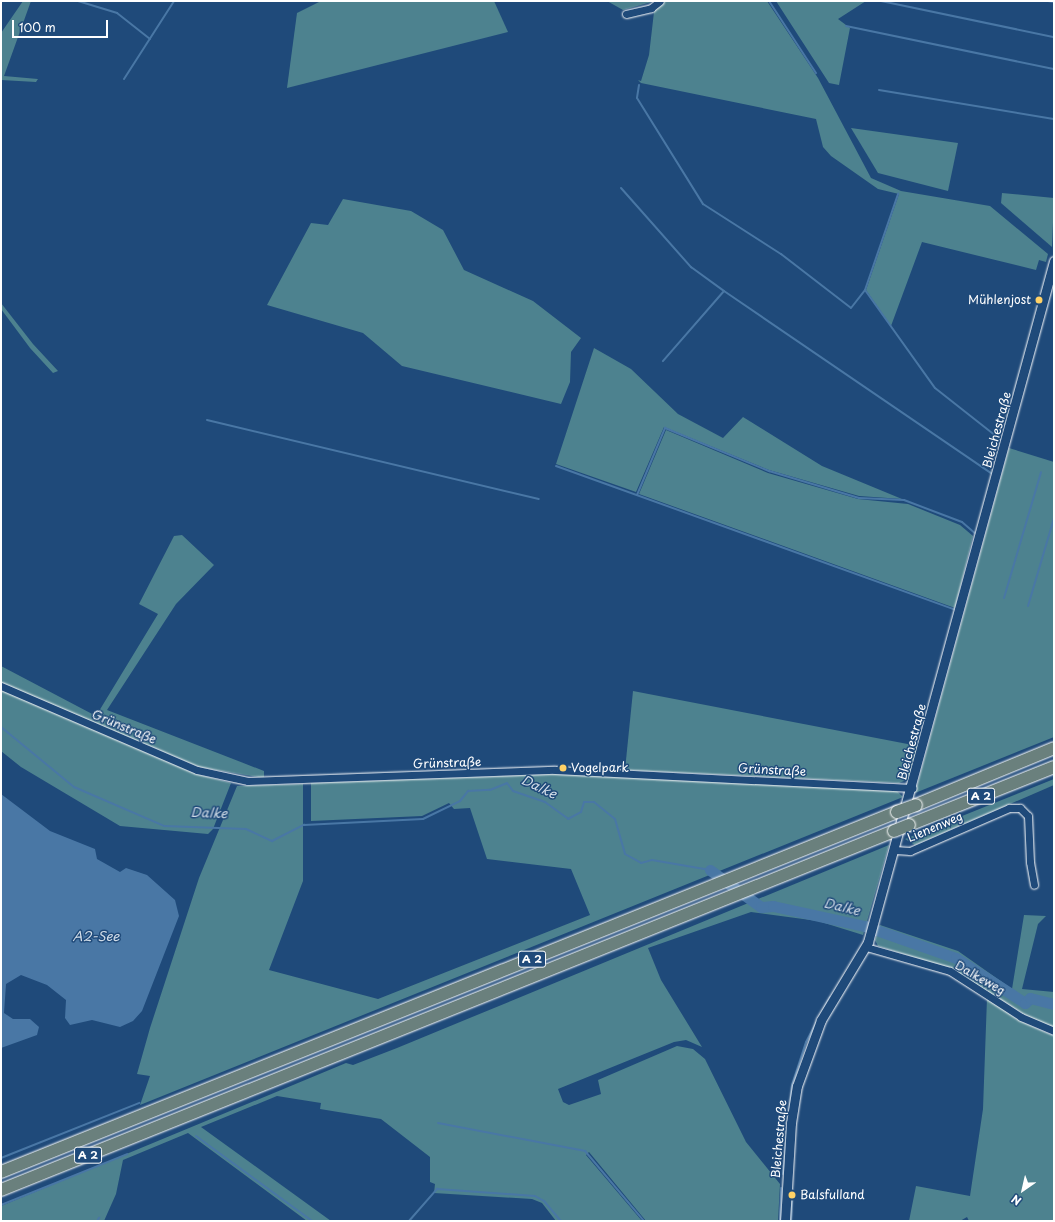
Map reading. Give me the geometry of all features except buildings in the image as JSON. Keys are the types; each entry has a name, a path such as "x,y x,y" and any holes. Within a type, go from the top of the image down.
{"highway":[{"name":"A 2","path":"1,1172 916,805 1054,748"},
{"name":"A 2","path":"1,1190 1054,767"}],"street":[{"path":"626,14 650,8 660,1"},
{"name":"Bleichestraße","path":"785,1221 790,1123 797,1086 821,1020 867,945 912,788 1054,261"},
{"name":"Grünstraße","path":"1,686 197,770 248,781 555,770 912,788"},
{"name":"Lienenweg","path":"895,850 910,851 1009,808 1020,808 1028,816 1030,862 1034,885"},
{"name":"Dalkeweg","path":"867,945 950,972 1021,1016 1054,1031"}],"green space":[{"path":"23,1 31,1 4,76 38,79 36,82 1,80 1,33"},
{"path":"321,1 494,1 508,32 287,88 297,13"},
{"path":"607,1 655,1 623,10"},
{"path":"663,1 767,1 818,78 871,178 901,191 990,206 1048,254 1046,262 1039,260 1036,270 922,242 891,326 866,290 899,194 878,189 831,156 823,147 816,119 641,83 638,80 641,81 649,55 654,12"},
{"path":"776,1 866,1 838,19 850,28 839,85 829,83"},
{"path":"851,128 958,143 948,191 878,173"},
{"path":"1002,193 1054,198 1052,247 1001,203"},
{"path":"343,199 411,211 443,230 464,270 533,301 581,338 571,352 570,382 561,404 402,366 363,333 267,305 311,223 328,225"},
{"path":"1,303 33,344 58,371 53,373 30,348 1,309"},
{"path":"594,348 631,369 678,414 723,438 743,417 822,466 902,499 859,496 769,470 664,427 636,492 556,464"},
{"path":"666,430 768,473 858,499 908,504 960,525 973,536 955,608 639,494"},
{"path":"1009,448 1054,462 1054,737 915,793"},
{"path":"182,535 214,565 176,604 107,710 264,771 264,778 199,767 1,683 1,666 96,716 158,614 139,604 174,536"},
{"path":"1,690 196,774 231,783 213,829 208,834 120,826 21,767 1,751"},
{"path":"633,691 918,746 909,779 899,783 625,770"},
{"path":"555,774 896,790 903,797 140,1105 150,1076 137,1074 150,1028 199,878 237,786 303,784 303,881 269,970 378,999 590,915 571,869 487,859 470,808 454,809 449,803 422,816 311,821 311,783"},
{"path":"1054,779 1054,785 915,845 905,839"},
{"path":"889,845 863,935 818,921 751,912 648,948 661,980 702,1047 686,1040 674,1042 558,1089 563,1102 569,1105 601,1094 598,1080 677,1046 693,1049 705,1059 746,1142 780,1184 778,1221 646,1221 589,1152 586,1155 642,1221 556,1221 542,1203 532,1199 434,1193 435,1184 430,1182 430,1157 381,1119 320,1109 321,1103 277,1096 201,1127 331,1221 307,1221 188,1133 123,1160 116,1194 104,1221 1,1221 1,1206 346,1063 353,1065 397,1048"},
{"path":"1024,915 1046,916 1038,924 1022,989 1054,992 1054,1029 1027,1016 951,969 878,946 875,940 880,925 958,951 1012,989"},
{"path":"987,998 1018,1020 1054,1036 1054,1221 969,1221 967,1217 960,1221 909,1221 916,1186 970,1196 983,1109"}],"water":[{"name":"A2-See","path":"1,794 50,831 95,849 97,859 120,872 126,868 147,875 175,900 179,916 142,1011 133,1021 120,1027 92,1020 70,1025 65,1018 66,1000 47,985 21,975 6,984 4,1013 13,1019 30,1019 39,1027 37,1035 1,1048"}],"waterway":[{"path":"78,1 117,13 150,39"},
{"path":"124,79 174,1"},
{"path":"769,1 816,73"},
{"path":"881,1 1054,37"},
{"path":"1048,1 1054,2"},
{"path":"846,26 1054,69"},
{"path":"639,85 637,98 703,204 781,254 851,308 865,290 935,388 1001,440"},
{"path":"879,90 1054,119"},
{"path":"621,188 691,267 724,291 663,361"},
{"path":"865,290 898,194"},
{"path":"724,291 992,474"},
{"path":"207,420 539,499"},
{"path":"637,495 665,428 769,471 859,498 904,500 962,522 976,534"},
{"path":"556,466 955,610"},
{"path":"1004,598 1041,472"},
{"path":"1028,606 1054,518"},
{"name":"Dalke","path":"1,727 74,787 164,826 246,829 272,841 304,825 423,819 460,801 468,791 490,790 507,783 513,791 545,802 568,819 581,812 584,802 594,802 615,819 625,854 641,863 652,860 710,870"},
{"name":"Dalke","path":"710,870 761,907 773,906 865,926 956,958 1025,1003 1030,998 1054,1004"},
{"path":"783,1174 792,1085 806,1042 830,997"},
{"path":"1,1158 139,1103"},
{"path":"438,1123 585,1151 644,1221"},
{"path":"196,1136 312,1221"},
{"path":"1,1205 127,1154"},
{"path":"780,1221 781,1188"},
{"path":"409,1221 437,1189 535,1196 544,1201 561,1221"},
{"path":"791,1221 792,1201"}],"place":[{"name":"Mühlenjost","path":"1039,300"},
{"name":"Vogelpark","path":"563,768"},
{"name":"Balsfulland","path":"792,1195"}]}
